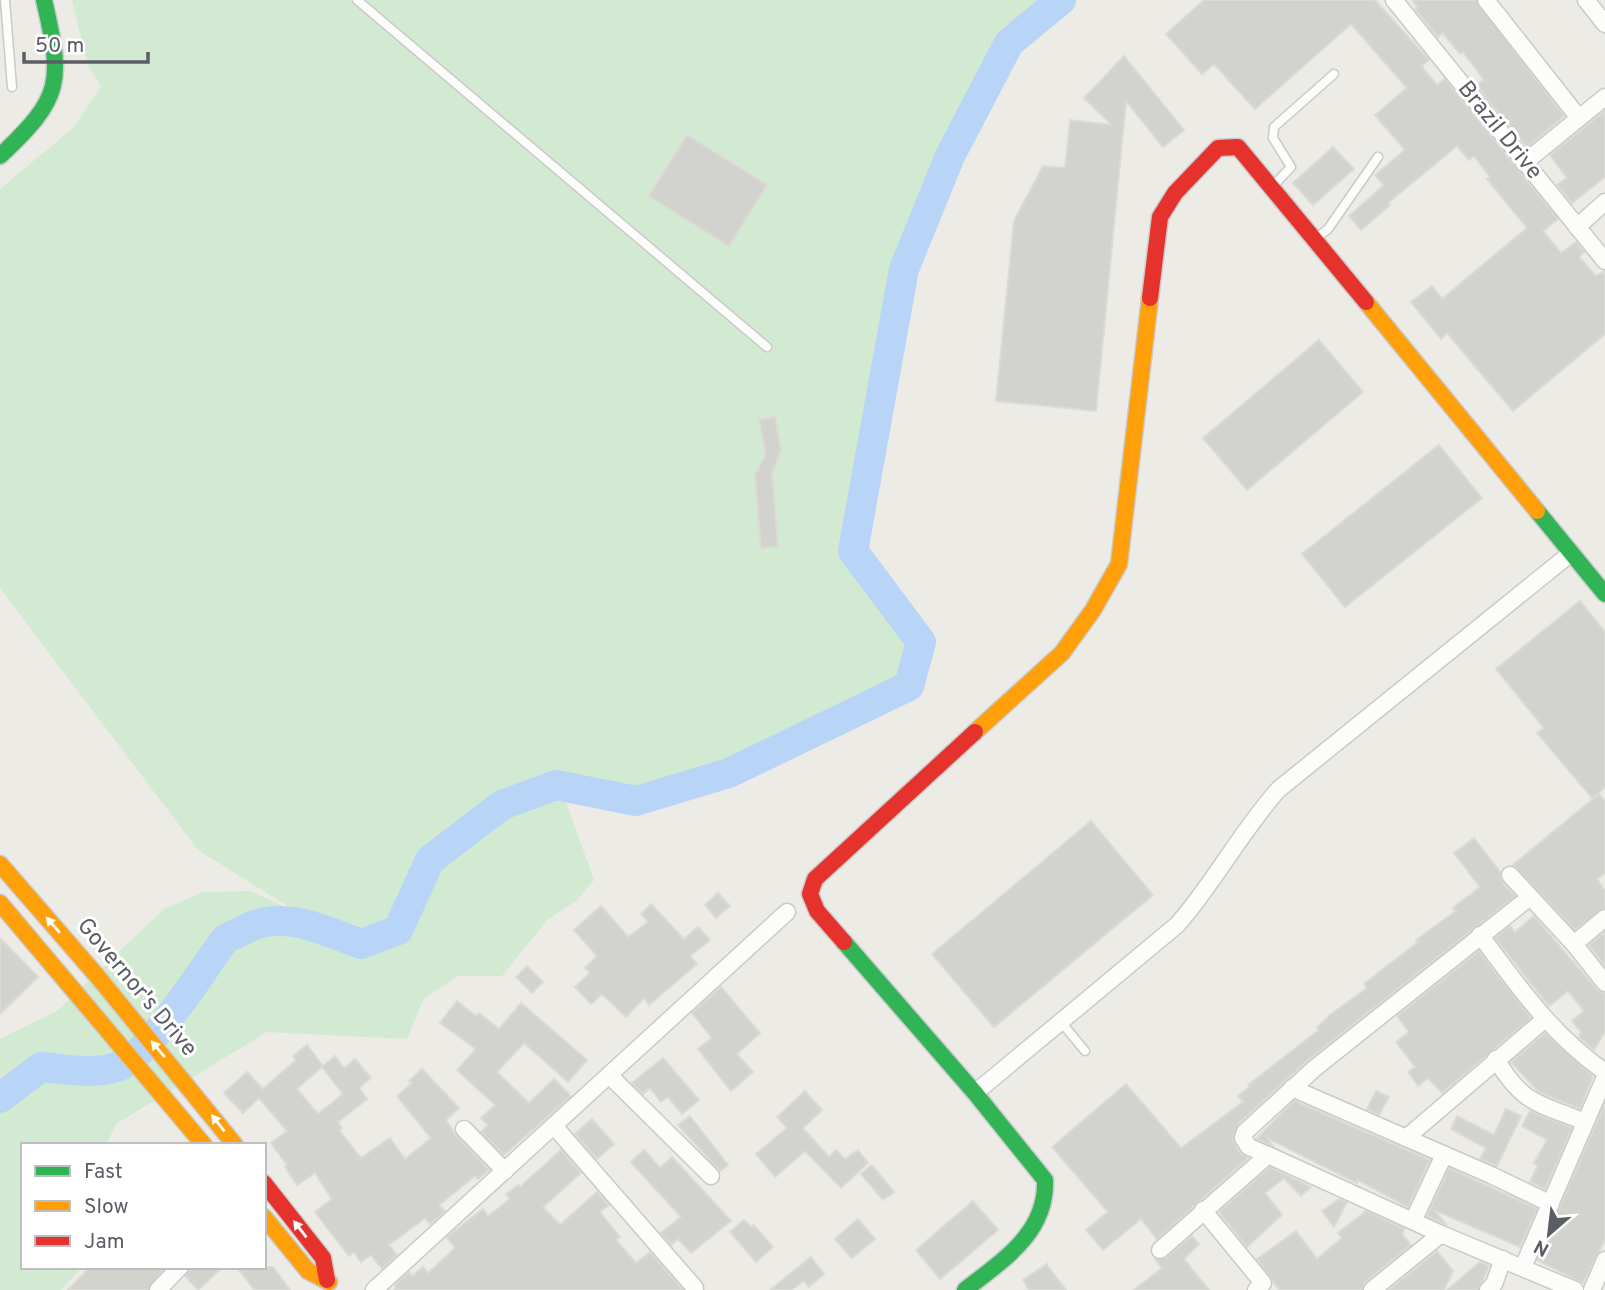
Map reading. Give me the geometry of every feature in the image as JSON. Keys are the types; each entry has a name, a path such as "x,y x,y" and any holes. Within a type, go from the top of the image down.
{"main road":[{"path":"0,156 41,116 58,84 58,62 44,0"},
{"path":"965,1290 1038,1224 1048,1197 1045,1180 975,1093 817,911 810,894 815,879 1062,653 1093,610 1119,564 1160,218 1175,193 1218,148 1238,147 1605,594"},
{"name":"Governor's Drive","path":"0,864 98,977 233,1143"},
{"path":"0,903 179,1119 202,1143"},
{"path":"266,1186 323,1258 331,1285"},
{"path":"266,1219 308,1271 331,1285"}],"street":[{"name":"Brazil Drive","path":"1394,0 1605,261"},
{"path":"1486,0 1579,118"},
{"path":"1586,0 1605,24"},
{"path":"1524,163 1605,97"},
{"path":"1577,226 1605,202"},
{"path":"975,1093 1177,925 1198,902 1255,816 1279,789 1570,554"},
{"path":"1510,875 1574,944 1605,983"},
{"path":"1530,897 1292,1088 1245,1132 1246,1143 1441,1234 1575,1290"},
{"path":"374,1290 787,912"},
{"path":"1574,944 1605,918"},
{"path":"1480,935 1544,1020 1579,1054 1605,1074 1523,1266"},
{"path":"1406,1138 1544,1020"},
{"path":"1496,1059 1512,1086 1521,1095 1585,1122"},
{"path":"608,1075 710,1176"},
{"path":"1292,1088 1551,1204"},
{"path":"554,1126 695,1288"},
{"path":"464,1129 505,1171"},
{"path":"1160,1250 1268,1155"},
{"path":"1413,1221 1444,1155"},
{"path":"1203,1210 1264,1283 1256,1290"},
{"path":"1372,1290 1441,1234"},
{"path":"1488,1290 1494,1284 1503,1259"},
{"path":"1592,1290 1605,1260"},
{"path":"158,1290 178,1269"}],"lane":[{"path":"5,0 12,87"},
{"path":"357,0 767,347"},
{"path":"1271,188 1291,167 1273,138 1274,127 1335,74"},
{"path":"1314,241 1328,229 1378,157"},
{"path":"1061,1021 1085,1051"}],"green space":[{"path":"72,0 1051,0 1000,42 938,169 899,266 846,553 913,641 905,681 742,760 673,784 627,793 558,781 594,880 576,901 548,919 502,976 457,976 423,1000 407,1039 267,1032 116,1124 107,1143 21,1143 21,1269 80,1269 61,1290 0,1290 0,1039 57,1011 164,909 203,892 250,891 302,915 198,850 0,588 0,189 73,128 101,86 88,66"}],"building":[{"path":"1204,0 1375,0 1429,60 1421,66 1437,85 1445,79 1558,219 1543,231 1561,253 1576,242 1584,252 1579,257 1596,276 1605,271 1605,334 1513,411 1447,333 1441,339 1411,302 1432,286 1442,299 1527,228 1487,179 1490,177 1474,156 1469,160 1457,146 1388,203 1390,205 1361,230 1349,216 1384,185 1375,175 1405,150 1375,115 1407,88 1351,24 1255,109 1214,64 1202,74 1166,34"},
{"path":"1412,0 1476,0 1564,116 1527,147 1476,85 1484,80 1463,52 1460,54 1443,33 1438,37 1415,9 1418,7"},
{"path":"1124,56 1184,130 1163,147 1126,101 1096,411 996,401 1014,221 1043,166 1065,168 1070,120 1112,125 1084,98"},
{"path":"1605,111 1605,177 1572,203 1557,185 1567,178 1550,155"},
{"path":"687,135 767,185 729,246 649,196"},
{"path":"1333,147 1354,169 1313,205 1293,183"},
{"path":"1319,340 1363,392 1247,490 1203,438"},
{"path":"775,417 781,451 772,473 778,546 761,548 755,475 766,454 759,420"},
{"path":"1439,445 1482,498 1345,607 1302,554"},
{"path":"1580,601 1605,632 1605,787 1592,798 1537,733 1544,728 1496,669"},
{"path":"1599,794 1605,802 1605,873 1597,879 1605,891 1605,908 1575,930 1513,865"},
{"path":"1091,821 1153,895 994,1027 932,954"},
{"path":"1474,838 1500,872 1502,882 1515,896 1308,1060 1238,1124 1233,1140 1240,1153 1248,1158 1157,1239 1141,1219 1103,1250 1086,1230 1108,1212 1052,1147 1126,1084 1181,1148 1243,1102 1238,1096 1250,1087 1248,1085 1319,1030 1317,1028 1330,1015 1367,988 1364,984 1418,942 1416,940 1456,911 1453,908 1480,887 1454,853"},
{"path":"718,893 730,906 716,918 705,905"},
{"path":"651,904 684,939 698,927 710,940 690,956 697,964 649,1005 644,998 626,1017 602,994 591,1004 575,987 590,973 585,968 597,956 574,930 601,906 628,937 648,922 641,914"},
{"path":"1534,916 1597,990 1605,993 1605,1031 1594,1050 1579,1037 1581,1032 1572,1021 1584,1011 1568,991 1549,1006 1495,938 1510,926 1515,932"},
{"path":"1605,932 1605,966 1589,945"},
{"path":"0,938 38,977 0,1014"},
{"path":"1479,951 1531,1018 1442,1093 1428,1078 1418,1086 1408,1072 1415,1067 1396,1042 1409,1032 1397,1016"},
{"path":"527,966 543,982 532,993 516,977"},
{"path":"721,987 760,1033 737,1054 753,1072 731,1091 698,1049 712,1038 692,1013"},
{"path":"457,1001 476,1016 479,1013 499,1029 521,1003 587,1060 568,1082 524,1043 497,1072 529,1103 554,1079 571,1096 504,1155 481,1132 488,1125 481,1118 495,1105 457,1070 476,1049 440,1023"},
{"path":"1545,1033 1593,1076 1580,1109 1539,1092 1511,1062"},
{"path":"307,1045 323,1066 297,1089 318,1114 343,1094 322,1067 335,1056 344,1068 355,1059 371,1078 359,1088 367,1099 338,1122 342,1128 339,1130 361,1158 390,1138 405,1159 431,1138 397,1096 412,1083 409,1081 422,1069 459,1108 446,1120 456,1136 489,1170 478,1179 475,1176 439,1205 445,1211 430,1224 425,1218 389,1245 397,1255 382,1269 371,1255 361,1262 354,1252 349,1256 315,1212 332,1199 315,1173 297,1185 271,1143 287,1131 259,1098 243,1113 224,1093 247,1072 263,1089 296,1060 293,1056"},
{"path":"663,1058 699,1100 682,1114 668,1097 661,1102 650,1088 643,1094 632,1083"},
{"path":"805,1091 822,1110 803,1128 829,1157 836,1150 845,1159 858,1150 868,1163 841,1188 805,1151 775,1177 756,1154 787,1128 777,1117"},
{"path":"1376,1091 1389,1097 1379,1115 1367,1109"},
{"path":"1294,1101 1430,1160 1408,1207 1358,1180 1357,1183 1267,1138 1273,1146 1256,1139"},
{"path":"1605,1103 1605,1240 1583,1283 1537,1260"},
{"path":"1506,1109 1521,1116 1497,1166 1480,1159 1486,1148 1451,1129 1457,1116 1494,1135"},
{"path":"1530,1111 1572,1128 1545,1189 1530,1182 1538,1166 1534,1163 1547,1140 1522,1126"},
{"path":"690,1116 728,1165 720,1171 678,1125"},
{"path":"592,1119 614,1144 597,1159 575,1134"},
{"path":"561,1150 581,1173 543,1207 560,1225 597,1192 609,1205 600,1212 620,1237 616,1240 636,1263 650,1252 683,1290 395,1290 395,1285 409,1272 412,1276 423,1267 428,1273 455,1248 447,1237 483,1209 488,1216 510,1199 506,1194 518,1185 520,1187"},
{"path":"644,1150 660,1168 672,1157 731,1221 691,1253 678,1239 671,1245 661,1233 681,1217 631,1162"},
{"path":"872,1165 894,1192 883,1200 861,1174"},
{"path":"1270,1167 1311,1187 1301,1196 1284,1178 1265,1193 1282,1215 1247,1247 1219,1212"},
{"path":"1449,1168 1537,1209 1520,1247 1434,1210 1447,1225 1427,1216"},
{"path":"1339,1199 1347,1202 1334,1227 1322,1211"},
{"path":"973,1201 998,1230 940,1279 916,1250"},
{"path":"1366,1211 1404,1229 1402,1234 1411,1245 1365,1282 1362,1290 1279,1290 1257,1259 1296,1231 1317,1259 1342,1238 1338,1233"},
{"path":"858,1219 875,1239 852,1258 835,1239"},
{"path":"744,1220 751,1227 754,1225 773,1247 756,1262 730,1232"},
{"path":"1192,1236 1199,1244 1184,1259 1209,1290 1134,1290 1162,1268 1155,1259 1166,1258"},
{"path":"1437,1251 1453,1271 1444,1290 1389,1290"},
{"path":"811,1257 824,1274 809,1287 804,1281 791,1290 770,1290"},
{"path":"1480,1262 1489,1266 1478,1290 1447,1290"},
{"path":"1047,1264 1066,1290 1029,1290 1023,1280"},
{"path":"273,1267 290,1290 254,1290 238,1269"},
{"path":"88,1269 164,1269 148,1290 68,1290"},
{"path":"190,1269 221,1269 198,1290 185,1276"}],"waterway":[{"path":"0,1098 41,1067 98,1071 117,1067 130,1060 175,1010 225,939 250,927 266,922 291,922 315,927 361,944 398,930 430,860 502,805 556,785 636,801 729,773 909,686 921,642 853,551 904,269 950,156 1009,43 1061,0"}],"traffic: fast":[{"path":"0,156 36,118 53,87 54,51 44,0"},
{"path":"1537,511 1605,594"},
{"path":"844,942 975,1093 1045,1180 1044,1199 1031,1230 1008,1256 965,1290"}],"traffic: slow":[{"path":"975,732 1062,653 1093,610 1119,564 1150,298"},
{"path":"1366,302 1537,511"},
{"path":"0,864 98,977 233,1143"},
{"path":"0,903 202,1143"},
{"path":"266,1219 308,1271 329,1282"}],"traffic: jam":[{"path":"1150,298 1160,217 1175,193 1218,148 1238,147 1366,302"},
{"path":"844,942 817,911 810,894 815,879 975,732"},
{"path":"266,1186 323,1258 327,1280"}]}
